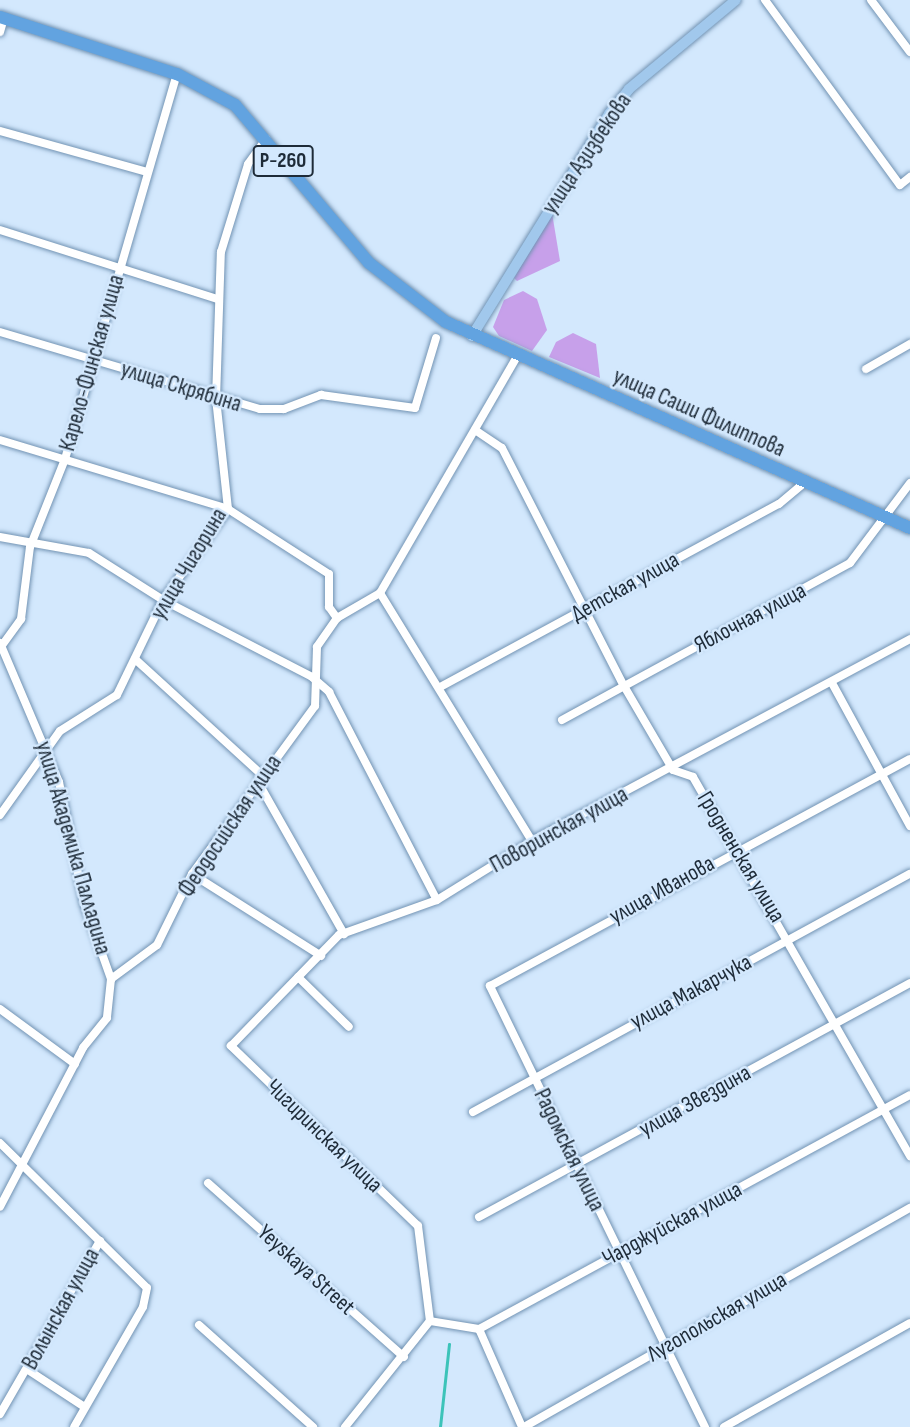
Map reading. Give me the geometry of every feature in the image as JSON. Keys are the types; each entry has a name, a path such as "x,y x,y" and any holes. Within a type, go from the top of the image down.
{"highway":[{"name":"Р-260","path":"2,18 177,74 235,105 369,263 408,297 472,336"},
{"name":"улица Саши Филиппова","path":"472,336 909,528"}],"main road":[{"name":"улица Азизбекова","path":"472,336 609,114 629,89 736,0"}],"street":[{"path":"765,0 900,185 910,177"},
{"path":"871,0 910,52"},
{"path":"0,32 2,18"},
{"name":"Карело-Финская улица","path":"2,644 21,619 30,547 65,459 177,74"},
{"path":"0,131 147,172"},
{"name":"улица Чигорина","path":"0,815 46,758 60,731 117,695 163,600 228,509 216,399 216,299 221,252 247,164 266,139"},
{"path":"0,230 121,265 216,299"},
{"name":"улица Скрябина","path":"0,332 216,399 284,409 321,395 415,408 436,338"},
{"path":"866,369 910,344"},
{"path":"0,440 228,509 329,574 329,607 337,618 380,593 517,357"},
{"name":"Гродненская улица","path":"475,430 502,449 581,612 673,769 693,777 791,939 881,1111 910,1156"},
{"name":"Детская улица","path":"442,686 779,503 805,482"},
{"name":"Яблочная улица","path":"562,720 850,564 910,484"},
{"path":"0,537 30,547 89,553 163,600 312,677 329,692 437,900"},
{"path":"380,593 442,686 532,841"},
{"name":"Феодосийская улица","path":"111,979 157,945 192,874 315,706 312,677 317,647 337,618"},
{"name":"Поворинская улица","path":"231,1046 344,934 437,900 532,841 673,769 910,639"},
{"name":"улица Академика Палладина","path":"2,644 46,758 59,782 84,903 111,979"},
{"path":"135,659 260,778 344,934"},
{"path":"832,683 910,826"},
{"name":"улица Иванова","path":"490,986 735,849 910,759"},
{"path":"192,874 321,956"},
{"name":"улица Макарчука","path":"473,1112 910,874"},
{"path":"298,977 349,1027"},
{"path":"0,1208 75,1064 107,1018 111,979"},
{"name":"улица Звездина","path":"479,1217 910,984"},
{"name":"Радомская улица","path":"490,986 705,1427"},
{"path":"0,1009 75,1064"},
{"name":"Чигиринская улица","path":"231,1046 418,1226 430,1321"},
{"name":"Чарджуйская улица","path":"479,1329 910,1096"},
{"path":"0,1143 147,1288 130,1331 83,1406 74,1427"},
{"name":"Yeyskaya Street","path":"208,1183 404,1357"},
{"name":"Лугопольская улица","path":"523,1427 910,1208"},
{"name":"Волынская улица","path":"0,1414 28,1370 100,1241"},
{"path":"345,1427 404,1357 430,1321 479,1329 523,1427"},
{"path":"724,1427 910,1323"},
{"path":"199,1325 313,1427"},
{"path":"28,1370 83,1406"}],"shaded area":[{"path":"552,213 560,261 517,281 514,278"},
{"path":"523,291 537,299 547,330 532,351 499,336 493,327 504,300"},
{"path":"573,333 596,344 600,378 549,357 556,342"}],"waterway":[{"path":"440,1427 449,1344"}]}
